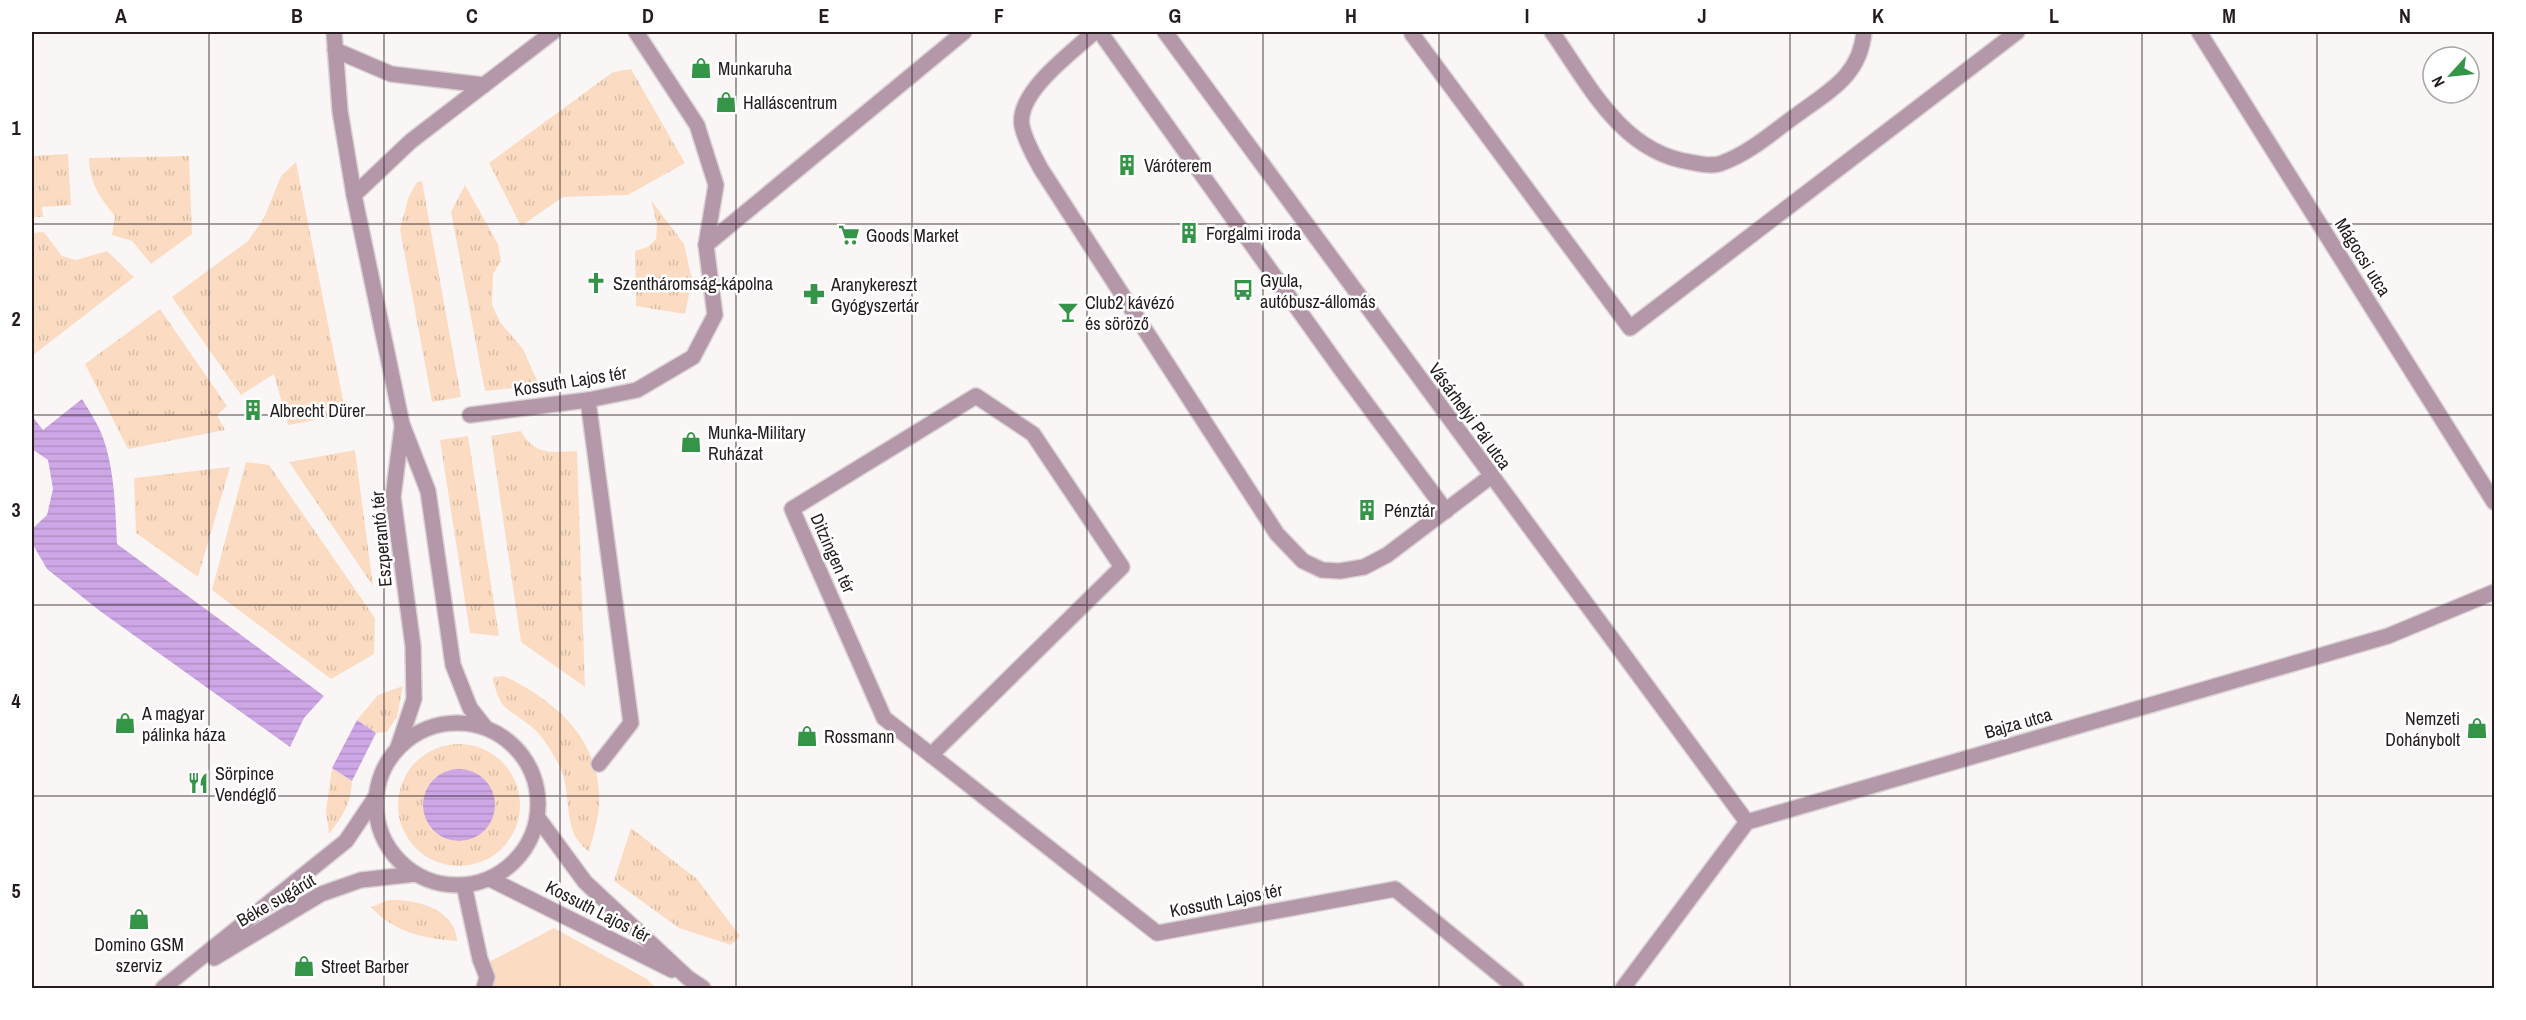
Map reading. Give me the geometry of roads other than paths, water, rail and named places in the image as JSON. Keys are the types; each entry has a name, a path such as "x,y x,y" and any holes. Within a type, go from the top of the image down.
{"street":[{"path":"334,32 340,111 354,195 402,424 428,491 453,665 470,708 485,727"},
{"path":"354,195 411,141 553,32"},
{"name":"Kossuth Lajos tér","path":"470,415 588,400 637,390 693,357 715,315 706,245 716,185 697,125 636,32"},
{"path":"706,245 964,32"},
{"path":"1094,32 1032,91 1021,117 1027,141 1041,169 1277,534 1303,561 1322,570 1340,571 1364,567 1387,555 1490,477"},
{"path":"1100,32 1340,368 1446,511"},
{"name":"Vásárhelyi Pál utca","path":"1165,32 1490,477 1747,822"},
{"path":"1552,32 1614,121 1639,142 1671,160 1719,165 1740,156 1834,88 1854,67 1863,44 1864,32"},
{"path":"1412,34 1630,328 2016,32"},
{"name":"Mágocsi utca","path":"2199,32 2494,502"},
{"path":"335,50 392,74 484,85"},
{"name":"Ditzingen tér","path":"976,396 1033,434 1122,567 931,755 884,718 792,509 976,396"},
{"path":"588,400 631,723 599,764"},
{"name":"Eszperantó tér","path":"398,747 414,699 413,646 393,498 402,424"},
{"name":"Bajza utca","path":"1747,822 2388,636 2494,592"},
{"path":"165,988 346,841 375,798 384,767 398,747 415,734 438,724 463,722 485,727 507,738 525,757 536,778 539,801 538,818 527,847 511,866 490,879 464,885 441,884 416,874 401,863 390,849 381,832 376,815 375,798"},
{"name":"Kossuth Lajos tér","path":"931,755 1157,933 1395,889 1516,988"},
{"name":"Kossuth Lajos tér","path":"538,818 585,882 688,978"},
{"path":"1623,988 1747,822"},
{"name":"Béke sugárút","path":"165,988 321,894 361,880 416,874"},
{"name":"Kossuth Lajos tér","path":"490,879 688,978 703,988"},
{"path":"464,885 480,959 487,977 484,988"}],"place":[{"name":"Munkaruha","path":"701,68"},
{"name":"Halláscentrum","path":"726,102"},
{"name":"Váróterem","path":"1127,165"},
{"name":"Forgalmi iroda","path":"1189,233"},
{"name":"Goods Market","path":"849,235"},
{"name":"Szentháromság-kápolna","path":"596,283"},
{"name":"Gyula, autóbusz-állomás","path":"1243,290"},
{"name":"Aranykereszt Gyógyszertár","path":"814,294"},
{"name":"Club2 kávézó és söröző","path":"1068,312"},
{"name":"Albrecht Dürer","path":"253,410"},
{"name":"Munka-Military Ruházat","path":"691,442"},
{"name":"Pénztár","path":"1367,510"},
{"name":"A magyar pálinka háza","path":"125,723"},
{"name":"Nemzeti Dohánybolt","path":"2477,728"},
{"name":"Rossmann","path":"807,736"},
{"name":"Sörpince Vendéglő","path":"198,783"},
{"name":"Domino GSM szerviz","path":"139,919"},
{"name":"Street Barber","path":"304,966"}]}
